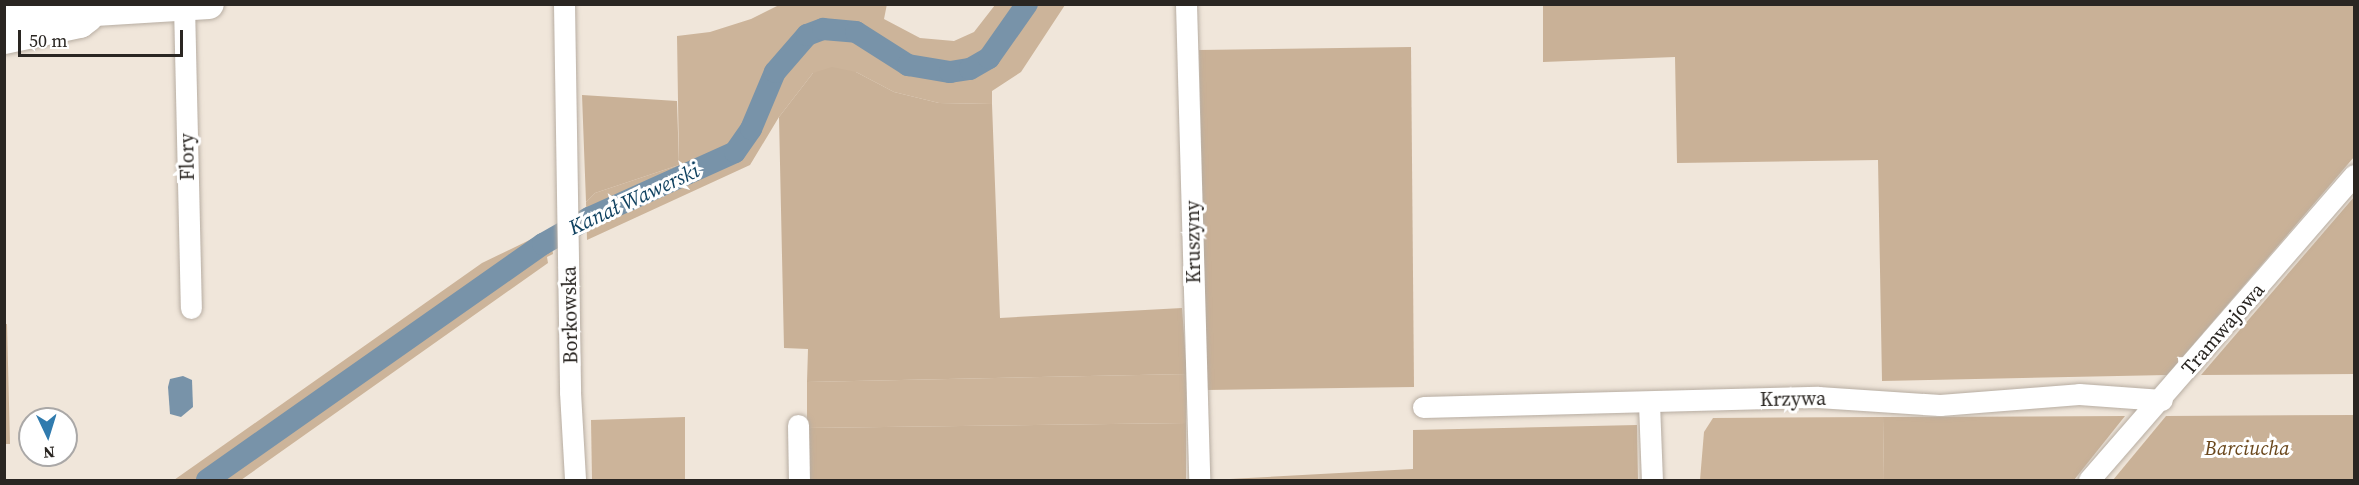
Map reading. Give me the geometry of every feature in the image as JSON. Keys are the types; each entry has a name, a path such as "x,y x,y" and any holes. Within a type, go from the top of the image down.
{"street":[{"name":"Borkowska","path":"564,4 575,480"},
{"name":"Kruszyny","path":"1186,4 1199,480"},
{"path":"4,17 70,6 95,11 197,5"},
{"name":"Flory","path":"191,308 197,5"},
{"path":"4,39 80,22 95,11"},
{"name":"Tramwajowa","path":"2089,480 2162,400 2355,175"},
{"name":"Krzywa","path":"1423,407 1818,397 1940,405 2079,394 2162,400"},
{"path":"1649,403 1652,480"},
{"path":"798,424 799,480"}],"shaded area":[{"path":"887,4 884,19 920,38 954,41 974,32 995,5 1065,5 1021,72 992,91 992,104 939,103 894,92 856,72 813,73 779,117 750,165 587,240 586,202 595,193 679,165 677,36 710,32 751,19 779,5"},
{"path":"550,230 553,254 547,257 548,263 241,480 174,480 482,263"},
{"path":"4,324 7,324 10,444 5,444"},
{"path":"1187,374 1186,423 807,428 807,382"},
{"path":"685,417 685,480 592,480 591,420"},
{"path":"1883,417 1884,480 1700,480 1704,432 1713,418"}],"green space":[{"path":"1543,5 2354,5 2354,157 2167,375 1882,381 1878,160 1677,163 1675,57 1543,62"},
{"path":"1411,47 1414,387 1207,390 1199,50"},
{"path":"832,67 856,72 894,92 939,103 992,104 1000,318 1182,308 1187,374 807,382 808,349 784,348 779,117 813,73"},
{"path":"582,95 677,101 679,165 595,193 586,202"},
{"path":"2354,197 2354,374 2201,375"},
{"name":"Barciucha","path":"2354,415 2354,480 2113,480 2166,416"},
{"path":"2125,416 2074,480 1884,480 1883,417"},
{"path":"1186,423 1186,480 808,480 807,428"},
{"path":"1637,425 1638,480 1211,480 1413,469 1413,430"}],"water":[{"path":"183,376 192,380 193,407 181,417 170,414 168,387 170,379"}],"waterway":[{"name":"Kanał Wawerski","path":"207,480 543,244 589,218 735,152 751,129 775,72 807,35 823,29 856,32 908,65 950,72 970,69 989,58 1027,4"}]}
